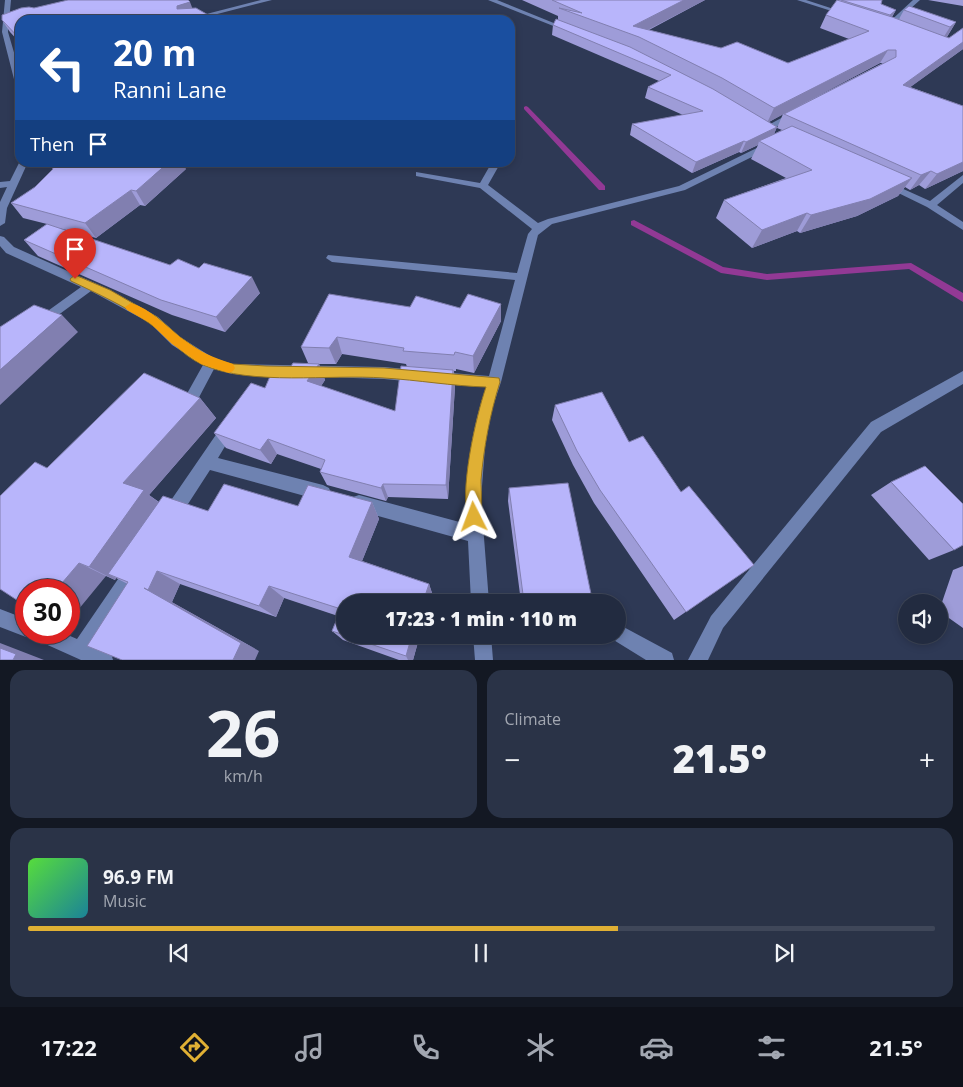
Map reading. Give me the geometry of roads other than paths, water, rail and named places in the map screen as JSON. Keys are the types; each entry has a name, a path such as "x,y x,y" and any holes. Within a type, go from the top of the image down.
{"street":[{"path":"8,0 5,32 15,67"},
{"path":"206,15 268,0"},
{"path":"491,0 579,34"},
{"path":"800,0 852,16"},
{"path":"887,27 917,0"},
{"path":"6,22 15,20"},
{"path":"878,24 896,30"},
{"path":"480,594 473,499 478,447 485,409 494,382 533,234 538,228 548,222 682,188 801,111"},
{"path":"0,223 2,208 22,167"},
{"path":"483,186 494,167"},
{"path":"419,174 483,186 538,228"},
{"path":"931,205 963,178"},
{"path":"880,182 931,205 963,227"},
{"path":"0,185 15,183"},
{"path":"0,240 10,250 90,286 154,320 176,340 211,363 232,369 384,373 494,382"},
{"path":"332,258 521,277"},
{"path":"30,329 90,286"},
{"path":"191,399 211,363"},
{"path":"256,388 266,371"},
{"path":"697,660 717,622 876,427 963,377"},
{"path":"163,527 239,413"},
{"path":"207,462 476,535"},
{"path":"81,649 141,560"},
{"path":"0,618 15,624"},
{"path":"626,637 665,660"},
{"path":"68,644 104,660"},
{"path":"483,644 484,660"}],"waterway":[{"path":"526,108 602,188"},
{"path":"634,223 721,270 767,277 911,266 963,298"}]}
